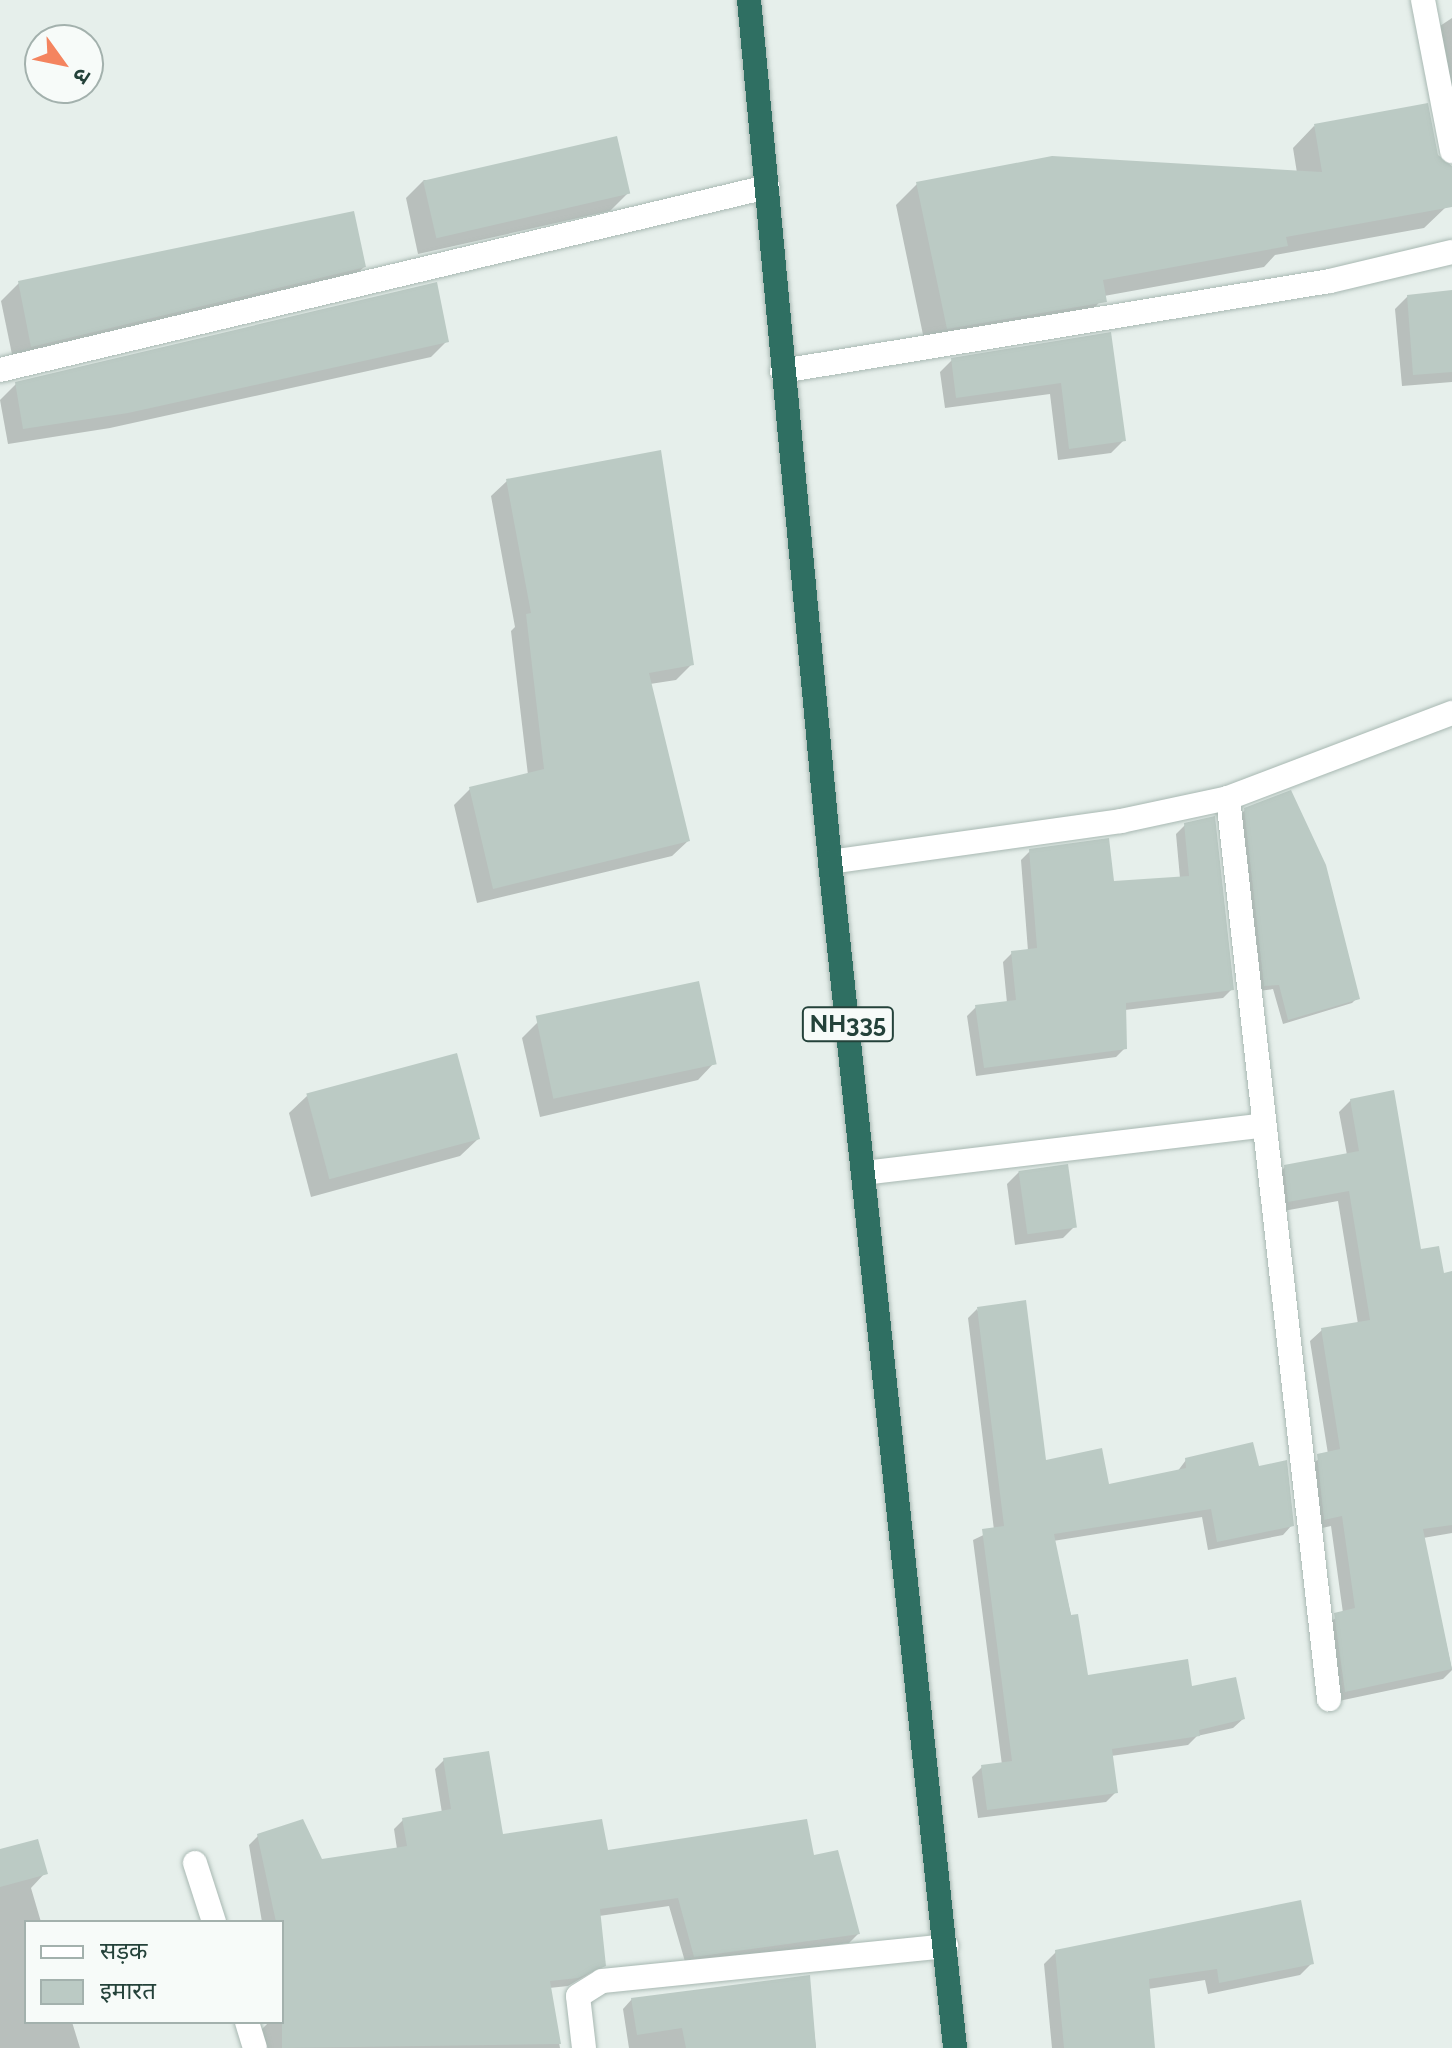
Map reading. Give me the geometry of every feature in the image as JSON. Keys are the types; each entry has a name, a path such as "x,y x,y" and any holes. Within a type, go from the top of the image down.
{"highway":[{"name":"NH335","path":"749,0 830,862 955,2048"}],"street":[{"path":"1423,0 1452,151"},
{"path":"0,370 767,187"},
{"path":"782,371 1330,281 1452,252"},
{"path":"830,862 1121,821 1228,798 1452,713"},
{"path":"1228,798 1261,1126 1329,1699"},
{"path":"864,1173 1261,1126"},
{"path":"195,1863 213,1920"},
{"path":"584,2048 578,1996 602,1981 946,1946"},
{"path":"248,2024 255,2048"}],"building":[{"path":"1428,103 1438,155 1452,166 1452,207 1286,237 1288,246 1103,280 1107,302 947,329 916,182 1052,156 1322,172 1314,124"},
{"path":"617,136 630,193 436,238 423,181"},
{"path":"354,211 366,267 31,347 18,281"},
{"path":"437,282 449,342 128,413 23,429 15,382"},
{"path":"1452,290 1452,372 1413,375 1407,295"},
{"path":"1111,332 1126,441 1069,449 1061,383 956,398 951,358"},
{"path":"661,450 694,665 649,673 690,841 493,889 469,787 544,769 526,614 531,613 506,479"},
{"path":"1291,790 1326,865 1360,999 1288,1020 1279,985 1264,986 1244,808"},
{"path":"1215,816 1234,990 1126,1003 1127,1049 984,1068 975,1005 1016,1000 1011,951 1037,948 1029,849 1109,838 1114,881 1189,876 1184,823"},
{"path":"699,981 717,1064 553,1099 536,1016"},
{"path":"457,1053 480,1139 329,1179 306,1093"},
{"path":"1394,1090 1421,1249 1439,1246 1444,1273 1452,1271 1452,1525 1423,1529 1452,1669 1345,1692 1334,1613 1355,1608 1342,1516 1324,1520 1317,1454 1340,1449 1321,1328 1370,1320 1349,1191 1288,1202 1284,1165 1359,1151 1350,1099"},
{"path":"1068,1164 1077,1227 1027,1234 1018,1171"},
{"path":"1026,1300 1046,1460 1102,1448 1109,1484 1186,1468 1185,1458 1253,1442 1259,1466 1287,1460 1294,1526 1217,1542 1211,1509 1054,1534 1071,1615 1078,1614 1088,1675 1188,1659 1192,1686 1236,1677 1245,1719 1199,1730 1200,1736 1112,1749 1118,1793 987,1810 981,1765 1012,1761 982,1529 1004,1526 977,1307"},
{"path":"489,1751 503,1834 602,1819 608,1850 807,1819 814,1855 838,1850 860,1934 694,1957 678,1898 600,1909 606,1966 578,1978 550,1981 561,2044 282,2048 284,1920 276,1920 257,1834 303,1819 322,1859 407,1846 402,1818 451,1809 443,1758"},
{"path":"38,1839 48,1874 0,1887 0,1849"},
{"path":"1301,1900 1314,1964 1219,1983 1217,1969 1149,1979 1155,2048 1064,2048 1055,1950"},
{"path":"810,1975 816,2048 686,2048 682,2028 637,2035 631,1998"}]}
